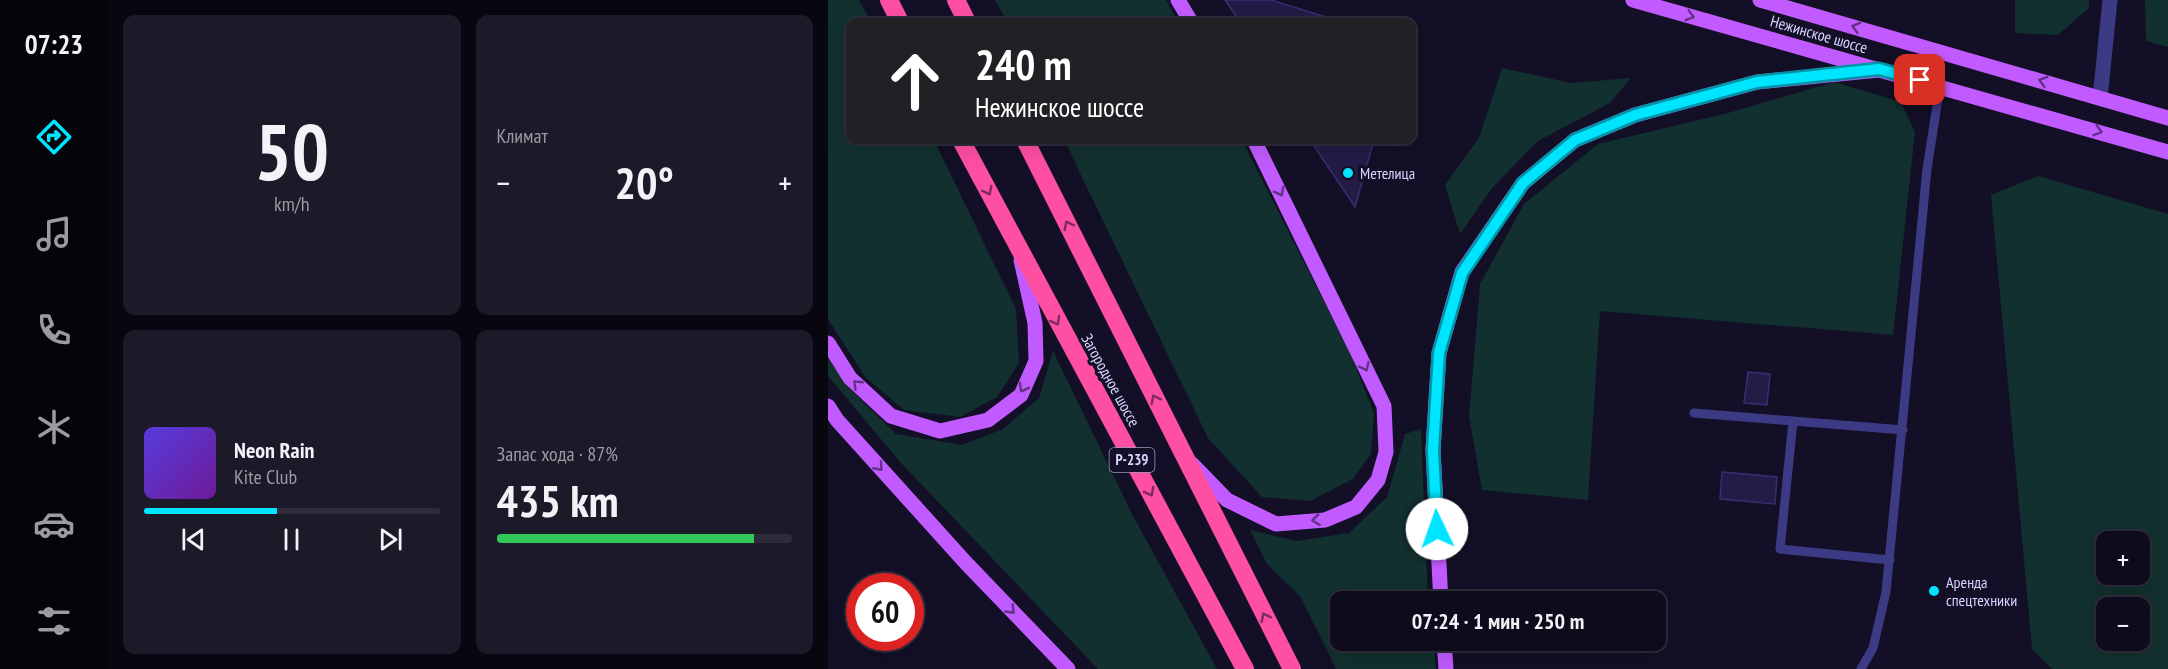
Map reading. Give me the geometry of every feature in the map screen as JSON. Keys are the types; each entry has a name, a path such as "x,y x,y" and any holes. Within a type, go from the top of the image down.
{"highway":[{"path":"889,0 898,18"},
{"path":"956,0 965,18"},
{"name":"Загородное шоссе","path":"963,144 1018,251 1245,669"},
{"name":"Загородное шоссе","path":"1027,144 1292,669"}],"main road":[{"path":"1178,0 1189,18"},
{"name":"Нежинское шоссе","path":"1633,0 2168,152"},
{"name":"Нежинское шоссе","path":"1761,0 2168,117"},
{"path":"1440,591 1433,450 1439,353 1462,273 1523,183 1575,140 1635,115 1757,82 1879,69"},
{"path":"1181,452 1227,500 1276,524 1325,520 1356,507 1378,480 1386,452 1384,405 1256,144"},
{"path":"828,342 850,378 891,416 939,431 988,420 1021,395 1036,361 1035,323 1018,251"},
{"path":"828,406 837,420 966,563 1068,669"},
{"path":"1445,651 1446,669"}],"street":[{"path":"2100,98 2110,0"}],"lane":[{"path":"1861,669 1873,648 1890,560 1927,169 1940,86"},
{"path":"1694,413 1903,430"},
{"path":"1793,421 1780,549 1890,560"}],"green space":[{"path":"828,0 859,0 869,18 846,18 846,144 936,144 1016,309 1019,363 997,397 960,417 904,410 866,378 828,319"},
{"path":"995,0 1166,0 1176,18 1005,18"},
{"path":"2015,0 2089,0 2089,8 2058,35 2015,33"},
{"path":"2145,0 2168,0 2168,47 2146,41"},
{"path":"1502,68 1571,83 1631,78 1610,103 1538,141 1493,187 1460,234 1445,185 1479,138"},
{"path":"1834,82 1901,102 1915,132 1893,335 1600,311 1588,500 1482,490 1469,416 1480,284 1524,204 1598,144 1728,113"},
{"path":"1066,144 1244,144 1350,353 1374,413 1371,454 1353,479 1310,501 1262,497 1208,438"},
{"path":"2038,176 2168,214 2168,669 2052,669 2032,649 1991,195"},
{"path":"1053,351 1133,516 1217,669 1098,669 901,463 828,376 828,358 847,386 896,434 962,445 1003,429 1039,398"},
{"path":"1421,429 1428,591 1330,591 1330,651 1434,651 1436,669 1336,669 1300,596 1267,564 1250,530 1297,541 1349,533 1387,497 1405,434"}],"building":[{"path":"1225,0 1271,0 1329,18 1237,18"},
{"name":"Метелица","path":"1313,144 1373,144 1355,207"},
{"path":"1748,372 1770,374 1767,405 1744,403"},
{"path":"1722,472 1777,477 1775,504 1720,499"}],"place":[{"name":"Метелица","path":"1348,173"},
{"name":"Аренда спецтехники","path":"1934,591"}],"route":[{"path":"1437,529 1433,450 1439,353 1462,273 1492,225 1523,183 1575,140 1635,115 1757,82 1879,69 1920,80"}]}
